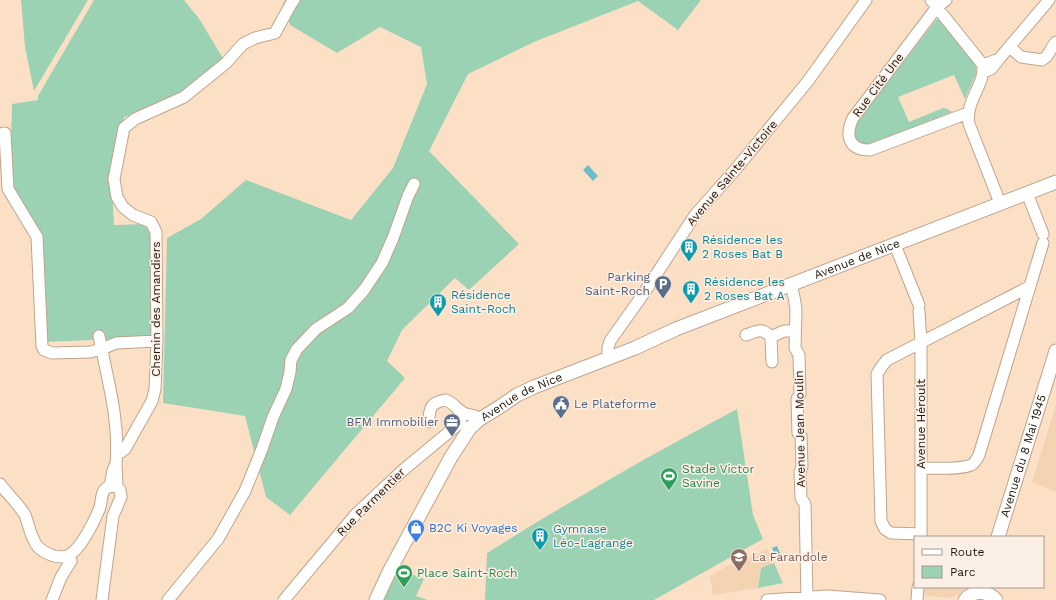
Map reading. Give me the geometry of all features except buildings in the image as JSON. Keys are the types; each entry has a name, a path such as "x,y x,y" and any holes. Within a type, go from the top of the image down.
{"main road":[{"name":"Avenue de Nice","path":"480,419 498,400 523,385 608,352 657,337 1056,182"},
{"name":"Avenue de Nice","path":"480,419 517,395 534,387 635,348 657,337"},
{"name":"Avenue du 8 Mai 1945","path":"998,536 1021,477 1052,381 1056,351"},
{"path":"376,600 390,570 451,457 465,421 480,419"},
{"name":"Avenue du 8 Mai 1945","path":"1007,536 1021,477"},
{"path":"966,600 980,589 994,594"}],"street":[{"name":"Chemin des Amandiers","path":"117,458 125,448 152,401 155,389 157,341 156,232 151,222 134,215 123,206 117,197 114,179 124,128 135,119 184,97 226,63 243,44 255,38 275,33 294,0"},
{"name":"Avenue Sainte-Victoire","path":"608,352 610,341 644,293 695,215 735,170 808,81 866,0"},
{"path":"946,0 934,3 983,68 991,69 1049,0"},
{"name":"Rue Cité Une","path":"934,3 853,118 849,128 850,142 854,146 864,150 870,150 968,112"},
{"path":"1010,47 1021,57 1042,60 1048,56 1056,42"},
{"path":"983,68 968,112 969,124 1000,203"},
{"path":"0,134 5,133 8,189 37,237 42,346 44,350 52,353 90,352 116,343 157,341"},
{"path":"168,600 218,540 245,491 273,417 286,389 291,360 297,349 316,330 348,308 364,290 382,263 414,184"},
{"path":"922,468 959,467 970,465 975,462 979,455 1043,239 1027,193"},
{"name":"Avenue Héroult","path":"895,245 919,308 921,343 921,536"},
{"name":"Avenue Jean Moulin","path":"791,285 796,309 794,331 795,348 799,355 800,394 797,398 798,433 801,436 801,498 805,504 807,597"},
{"path":"921,536 891,533 885,529 881,521 878,374 887,360 1029,287"},
{"path":"746,335 763,330 771,337 772,362"},
{"path":"771,337 784,331 794,331"},
{"path":"99,336 115,416 117,458 114,487"},
{"path":"429,422 430,408 439,401 446,400 453,403 465,421"},
{"name":"Rue Parmentier","path":"284,600 356,514 380,490 465,421"},
{"path":"0,484 18,504 25,516 37,546 46,553 64,557 70,555 80,545 96,517 100,507 101,498 106,488 114,487 120,490 121,497 113,516 102,600"},
{"path":"52,600 61,577 71,561 70,555"},
{"path":"917,600 918,588"},
{"path":"771,600 827,596 880,600"}],"shaded area":[{"path":"1056,404 1056,492 1032,482"},
{"name":"La Farandole","path":"767,549 774,563 761,568 758,588 713,595 710,576 731,564 733,567"},
{"path":"924,588 968,588 953,598 927,596 924,592"}],"green space":[{"path":"21,0 88,0 34,91 25,47"},
{"path":"94,0 184,0 200,20 224,60 181,94 136,114 124,117 117,151 113,152 112,154 114,225 147,224 151,228 154,338 107,340 105,336 95,336 92,340 45,342 40,229 34,229 10,190 12,104 38,100 38,96"},
{"path":"286,0 701,0 678,30 638,1 534,42 468,74 429,151 519,244 469,290 455,278 402,330 387,361 405,378 290,515 266,497 245,416 163,403 167,238 201,219 246,180 351,220 393,168 427,84 421,47 380,27 337,53 290,25 283,3"},
{"path":"938,19 941,20 976,64 976,74 965,99 954,75 898,97 909,122 943,108 952,112 872,144 860,144 855,136 854,126"},
{"name":"Stade Victor Savine","path":"737,409 753,515 763,539 654,600 485,600 487,553 610,479"},
{"path":"774,563 783,583 758,588 761,568"},
{"name":"Place Saint-Roch","path":"399,569 424,579 416,596 428,600 381,600"}],"water":[{"path":"588,165 598,176 593,181 583,170"},
{"path":"777,546 781,555 776,558 772,548"}],"place":[{"name":"Résidence les 2 Roses Bat B","path":"689,262"},
{"name":"Parking Saint-Roch","path":"663,299"},
{"name":"Résidence les 2 Roses Bat A","path":"691,304"},
{"name":"Résidence Saint-Roch","path":"438,317"},
{"name":"Le Plateforme","path":"561,419"},
{"name":"BFM Immobilier","path":"452,437"},
{"name":"Stade Victor Savine","path":"669,491"},
{"name":"B2C Ki Voyages","path":"416,543"},
{"name":"Gymnase Léo-Lagrange","path":"540,551"},
{"name":"La Farandole","path":"739,572"},
{"name":"Place Saint-Roch","path":"404,588"}]}
